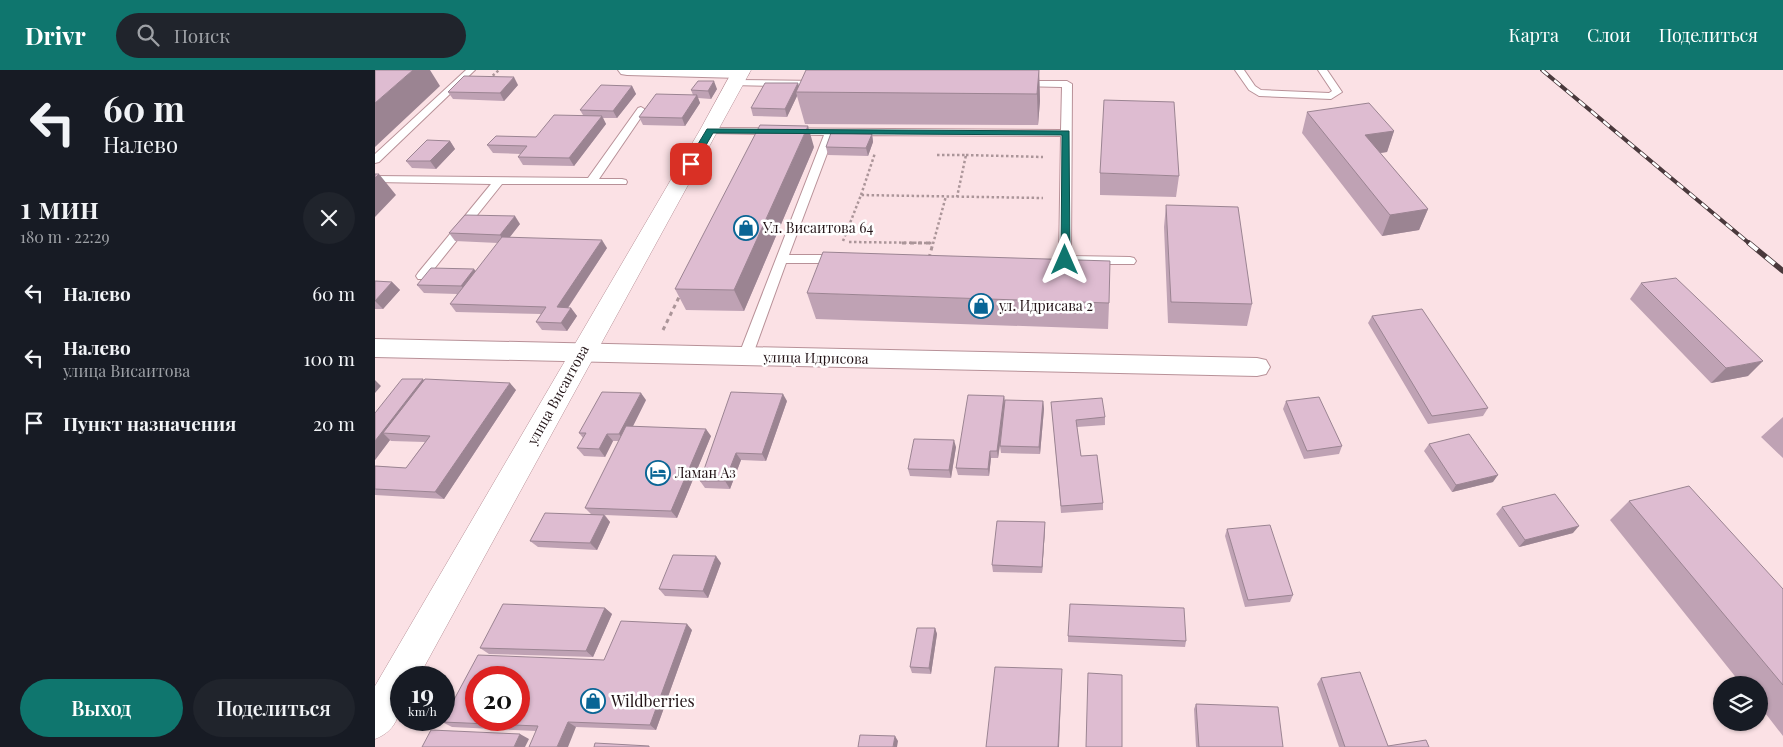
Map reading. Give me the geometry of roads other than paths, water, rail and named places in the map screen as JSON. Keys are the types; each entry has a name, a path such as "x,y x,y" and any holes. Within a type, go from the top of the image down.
{"main road":[{"name":"улица Висаитова","path":"375,721 582,352 710,130 739,75"}],"street":[{"path":"627,70 739,75"},
{"name":"улица Идрисова","path":"375,348 1257,367"}],"lane":[{"path":"375,160 471,70"},
{"path":"1239,70 1252,88 1259,94 1331,96 1337,92 1322,70"},
{"path":"739,75 833,84"},
{"path":"1009,84 1029,81 1067,84 1066,199 1060,260 1130,262"},
{"path":"591,182 641,110"},
{"path":"710,130 1066,132"},
{"path":"745,357 830,132"},
{"path":"375,179 622,182"},
{"path":"422,276 499,181"},
{"path":"782,259 845,259"}],"railway":[{"path":"1542,70 1750,244"},
{"path":"1749,243 1783,271"}],"place":[{"name":"Ул. Висаитова 64","path":"746,228"},
{"name":"ул. Идрисава 2","path":"981,306"},
{"name":"Ламан Аз","path":"658,473"},
{"name":"Wildberries","path":"593,701"}]}
